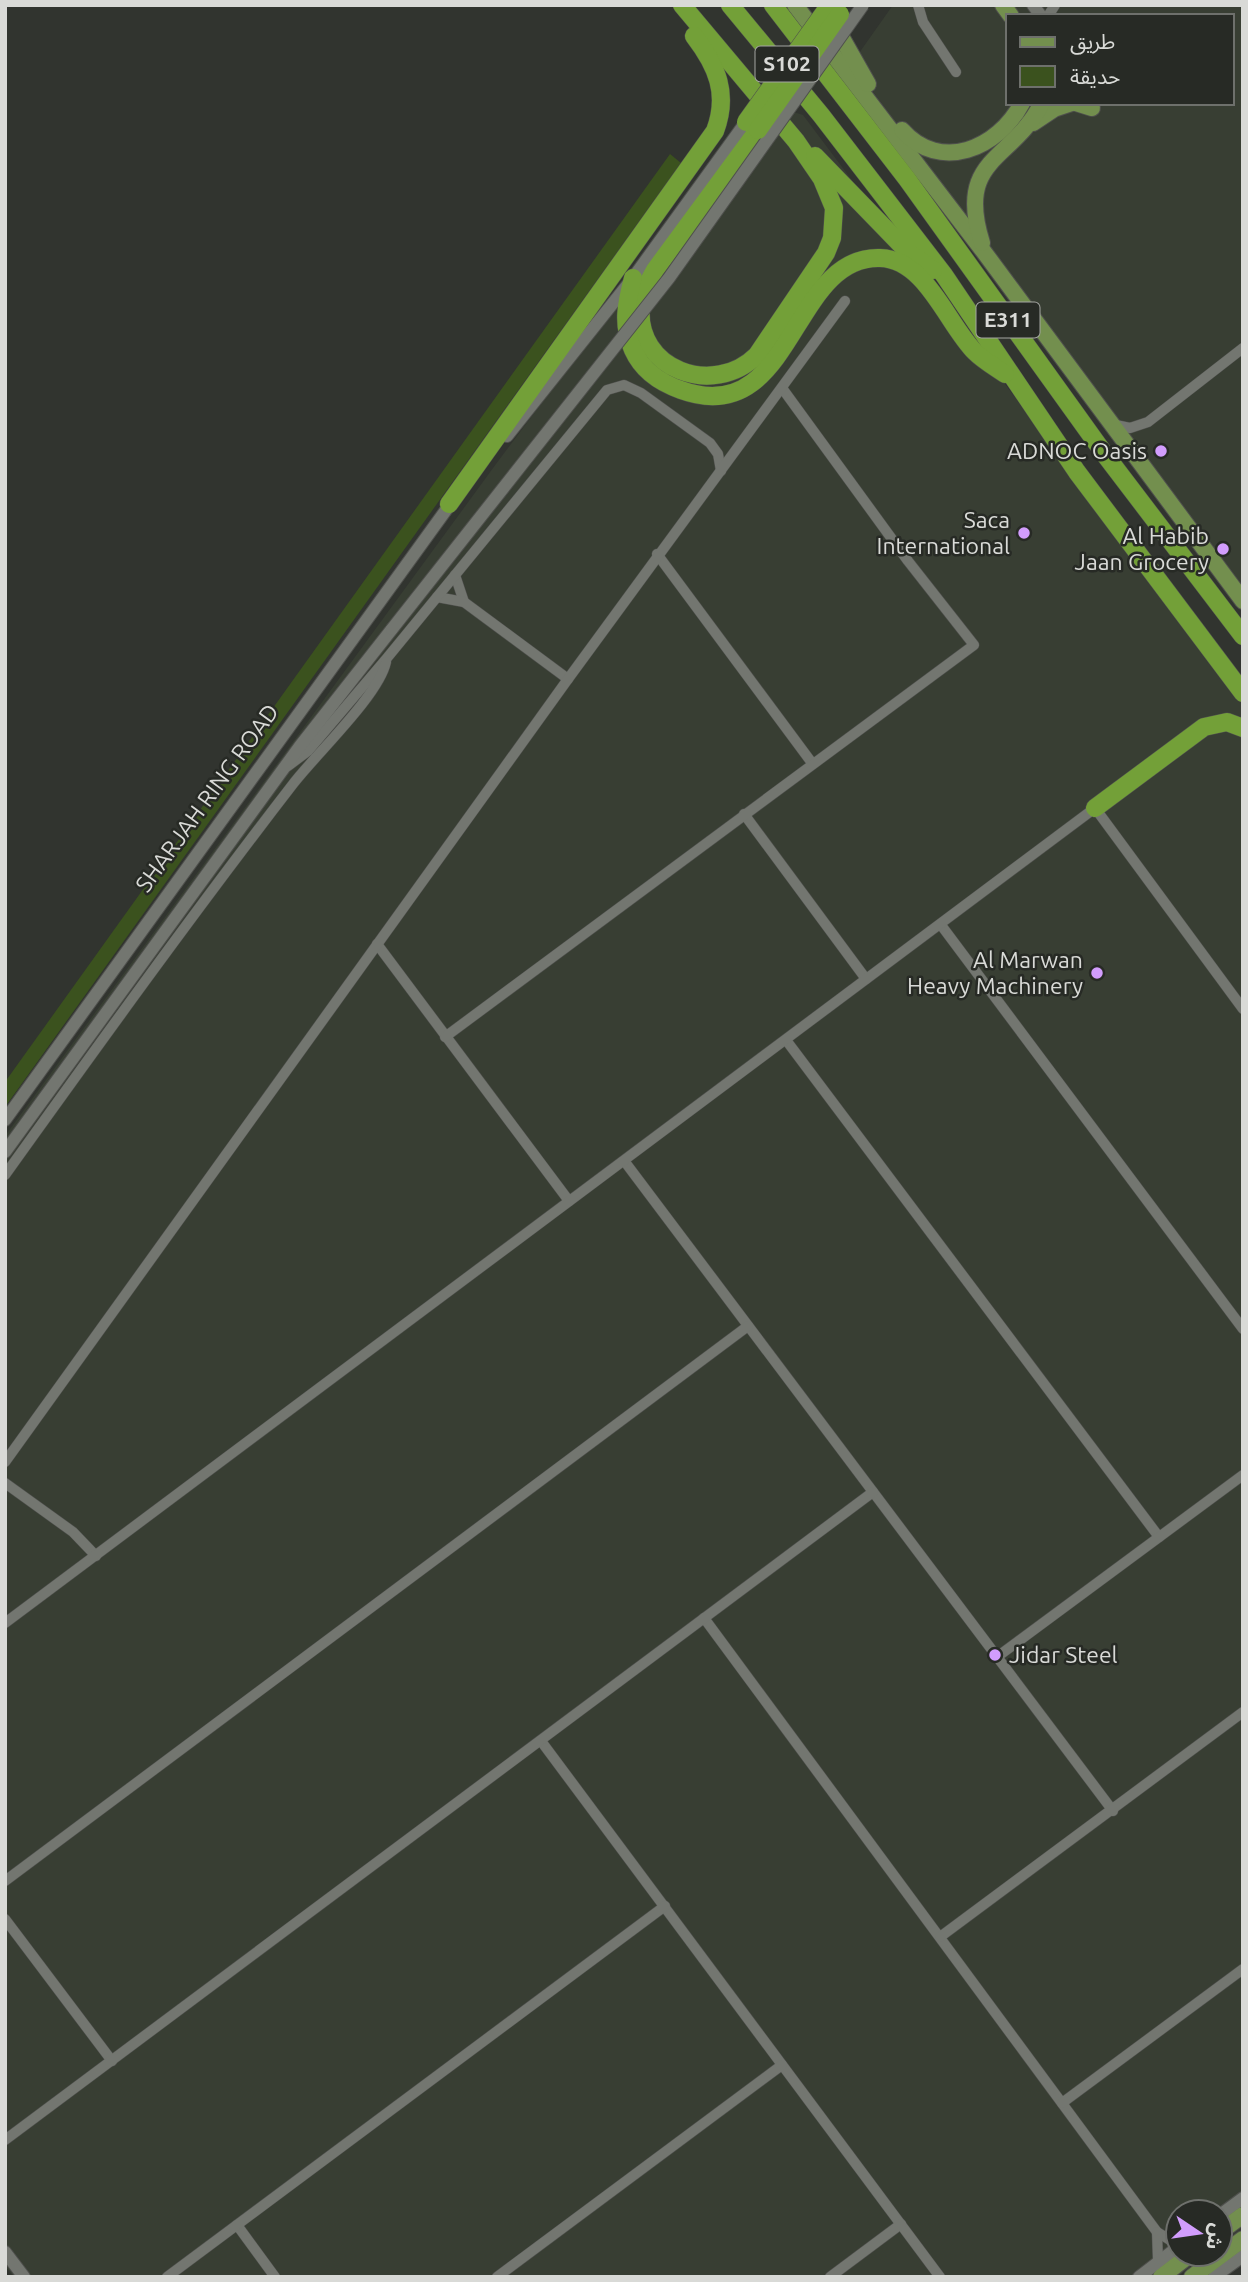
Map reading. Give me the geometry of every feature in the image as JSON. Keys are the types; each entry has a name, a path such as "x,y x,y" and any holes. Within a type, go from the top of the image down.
{"highway":[{"path":"449,504 715,131 722,98 718,75 708,55 671,5"},
{"path":"682,5 796,141 822,179 834,208 832,239 826,253 774,333 747,365 713,377 689,374 668,364 651,346 642,324 643,296 655,270 752,126"},
{"name":"E311","path":"730,5 821,116 944,275 1077,472 1243,693"},
{"name":"E311","path":"773,5 899,169 1106,456 1243,636"},
{"name":"S102","path":"752,126 836,8"},
{"path":"796,141 843,183 910,254 944,275"},
{"path":"633,278 625,314 633,349 651,374 683,391 710,396 724,394 744,388 760,377 789,341 825,285 844,267 866,258 888,258 908,268 975,352 1014,380"},
{"path":"1096,808 1204,727 1227,722 1243,728"}],"main road":[{"path":"795,5 984,252 1243,601"},
{"path":"819,5 839,31 883,106 915,143 926,149 953,154 978,147 1010,122 1021,105"},
{"path":"1026,129 1041,105"},
{"path":"984,252 975,215 978,182 993,158 1054,109 1080,105"},
{"path":"1192,2277 1243,2239"}],"street":[{"path":"5,1152 288,766 392,629 669,278 863,5"},
{"path":"918,5 923,22 956,72"},
{"name":"SHARJAH RING ROAD","path":"5,1120 449,504 633,278 752,126"},
{"path":"5,1462 568,678 845,301"},
{"path":"1111,424 1130,428 1140,426 1243,348"},
{"path":"288,766 308,751 438,597 601,396 614,386 633,388 710,443 718,454 721,471"},
{"path":"445,1037 974,645 908,561 782,388"},
{"path":"657,555 812,763"},
{"path":"455,575 464,602"},
{"path":"438,597 464,602 568,678"},
{"path":"5,1175 227,870 313,759 378,684 387,658"},
{"path":"5,1623 1096,808 1243,1009"},
{"path":"744,814 866,979"},
{"path":"941,925 1243,1329"},
{"path":"377,944 569,1201"},
{"path":"786,1040 1159,1537"},
{"path":"625,1162 1113,1811"},
{"path":"5,1881 748,1326"},
{"path":"997,1657 1243,1475"},
{"path":"5,1483 74,1532 96,1556"},
{"path":"5,2140 873,1492"},
{"path":"704,1618 1157,2232 1164,2237"},
{"path":"940,1937 1243,1712"},
{"path":"541,1741 940,2277"},
{"path":"167,2277 665,1906"},
{"path":"5,1919 112,2060"},
{"path":"1062,2103 1243,1969"},
{"path":"497,2277 782,2064"},
{"path":"830,2277 901,2224"},
{"path":"237,2225 275,2277"},
{"path":"1139,2277 1160,2269 1157,2232"},
{"path":"5,2252 24,2277"},
{"path":"1214,2277 1243,2256"}],"shaded area":[{"path":"893,5 1243,5 1243,597 852,63"},
{"path":"766,103 803,115 1243,701 1243,2228 1234,2235 1234,2198 1164,2198 1164,2268 1189,2268 1177,2277 14,2277 5,2266 5,1136 496,464"}],"green space":[{"path":"670,154 681,163 5,1107 5,1082"}],"place":[{"name":"ADNOC Oasis","path":"1161,451"},
{"name":"Saca International","path":"1024,533"},
{"name":"Al Habib Jaan Grocery","path":"1223,549"},
{"name":"Al Marwan Heavy Machinery","path":"1097,973"},
{"name":"Jidar Steel","path":"995,1655"}]}
